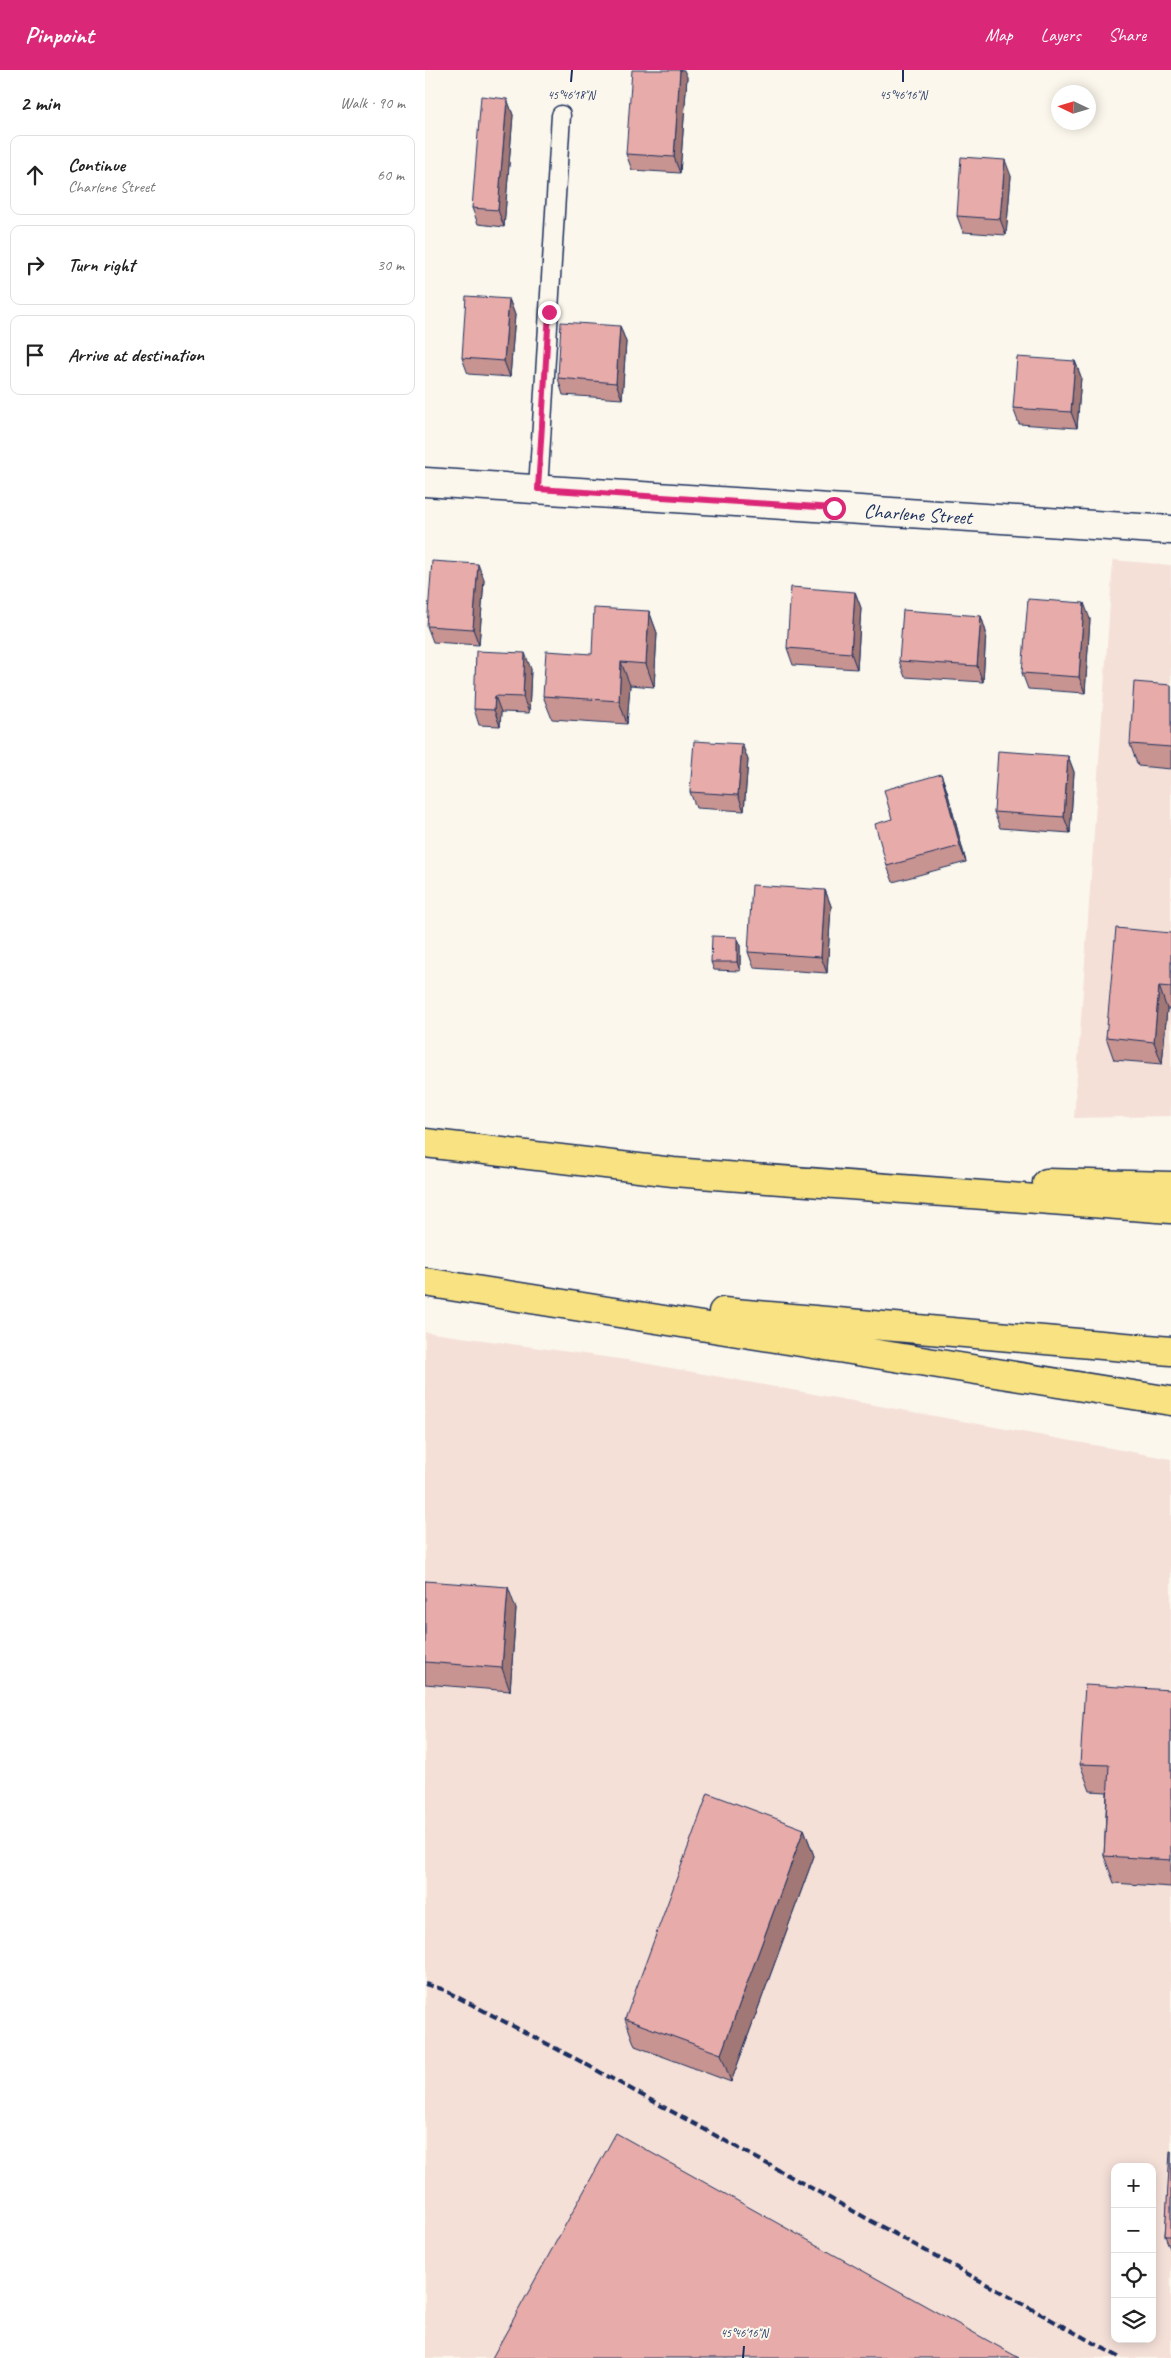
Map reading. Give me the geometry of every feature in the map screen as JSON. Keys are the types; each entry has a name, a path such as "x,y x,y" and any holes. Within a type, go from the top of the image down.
{"highway":[{"path":"425,1142 673,1172 1171,1209"},
{"path":"673,1172 1171,1186"},
{"path":"425,1282 1171,1401"},
{"path":"475,1290 1171,1351"}],"street":[{"name":"Charlene Street","path":"425,482 1171,530"}],"lane":[{"path":"538,489 561,115"}],"shaded area":[{"path":"1113,560 1171,565 1171,1116 1074,1118"},
{"path":"425,1332 627,1360 1171,1459 1171,2358 425,2358"}],"building":[{"path":"632,70 680,70 674,157 626,154"},
{"path":"481,96 507,99 498,210 472,208"},
{"path":"961,157 1005,160 1000,219 957,216"},
{"path":"466,296 509,299 504,361 462,358"},
{"path":"561,322 620,326 616,383 558,378"},
{"path":"1017,357 1075,361 1071,412 1013,408"},
{"path":"432,561 478,564 473,629 427,626"},
{"path":"791,587 855,592 851,653 787,648"},
{"path":"1028,599 1084,603 1079,677 1022,673"},
{"path":"594,608 649,611 646,664 621,662 619,701 543,696 546,651 592,654"},
{"path":"903,610 981,616 977,666 899,661"},
{"path":"476,651 525,653 523,697 495,696 494,710 474,709"},
{"path":"1134,682 1171,685 1171,747 1130,744"},
{"path":"694,741 742,744 738,795 690,792"},
{"path":"998,751 1068,756 1064,817 994,812"},
{"path":"941,774 960,846 887,866 875,824 892,819 884,790"},
{"path":"752,885 825,890 821,957 748,952"},
{"path":"1116,928 1171,933 1171,987 1159,986 1154,1042 1106,1037"},
{"path":"712,936 737,937 737,962 711,962"},
{"path":"425,1581 508,1587 502,1668 425,1662"},
{"path":"1085,1685 1171,1690 1171,1860 1104,1856 1109,1765 1080,1764"},
{"path":"708,1793 804,1829 721,2054 625,2019"},
{"path":"616,2133 1019,2358 492,2358"},
{"path":"1170,2151 1171,2236 1165,2236"}],"railway":[{"path":"425,1984 442,1989 578,2060 1121,2358"}],"route":[{"path":"549,312 538,489 834,508"}]}
